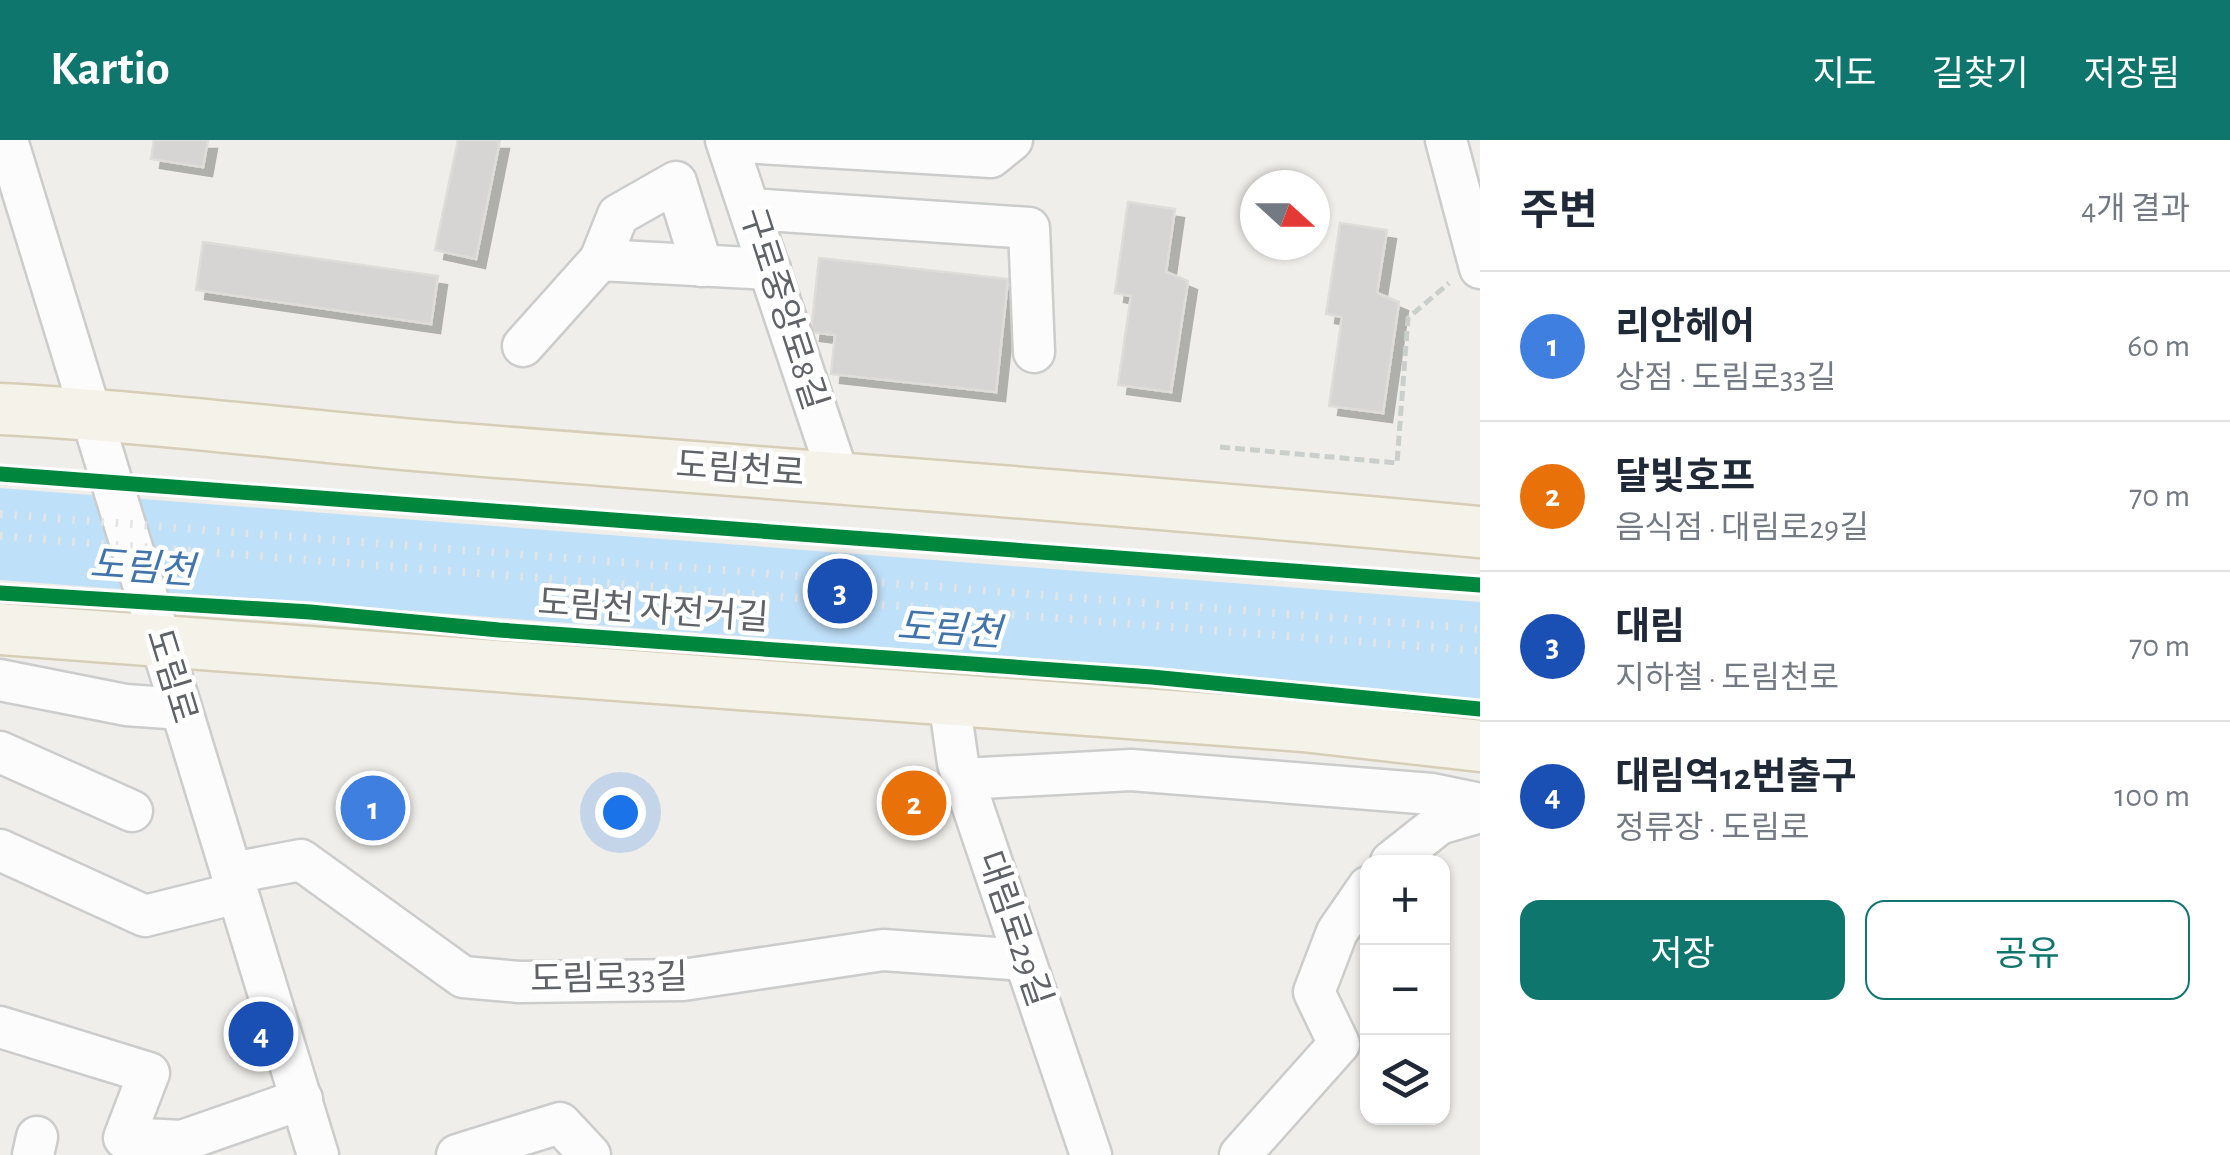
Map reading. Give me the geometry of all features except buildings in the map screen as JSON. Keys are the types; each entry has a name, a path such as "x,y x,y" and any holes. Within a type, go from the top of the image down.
{"main road":[{"name":"도림천로","path":"0,409 95,426 839,478 1480,532"},
{"path":"0,629 155,624 949,700 1303,726 1480,746"}],"street":[{"name":"도림로","path":"7,140 318,1155"},
{"name":"구로중앙로8길","path":"839,478 727,140 991,157 1012,140"},
{"path":"1446,140 1479,263"},
{"path":"523,346 600,260 618,215 676,182 702,266"},
{"path":"750,210 1029,228 1034,352"},
{"path":"600,260 770,269"},
{"path":"0,680 126,705 181,708"},
{"name":"대림로29길","path":"949,700 958,764 1091,1155"},
{"path":"0,752 132,811"},
{"path":"963,779 1131,770 1432,794 1480,804"},
{"path":"1400,855 1439,824 1480,812"},
{"path":"0,850 146,916 235,883"},
{"name":"도림로33길","path":"235,883 301,860 462,978 520,982 683,980 883,950 1024,960"},
{"path":"1240,1155 1339,1044 1314,992 1337,932 1360,899"},
{"path":"0,1026 149,1074 124,1138 182,1141 302,1099"},
{"path":"457,1155 560,1122 590,1155"}],"path":[{"path":"1220,447 1397,463 1408,318 1479,263"}],"water":[{"name":"도림천","path":"0,488 1480,602 1480,701 1163,668 0,580"}],"railway":[{"path":"0,514 1480,629"},
{"path":"0,536 1480,651"}],"cycle path":[{"path":"0,474 1480,585"},
{"name":"도림천 자전거길","path":"0,593 310,612 499,630 1152,677 1480,709"}],"place":[{"name":"대림","path":"840,591"},
{"name":"달빛호프","path":"914,803"},
{"name":"리안헤어","path":"373,808"},
{"name":"대림역12번출구","path":"261,1034"}]}
